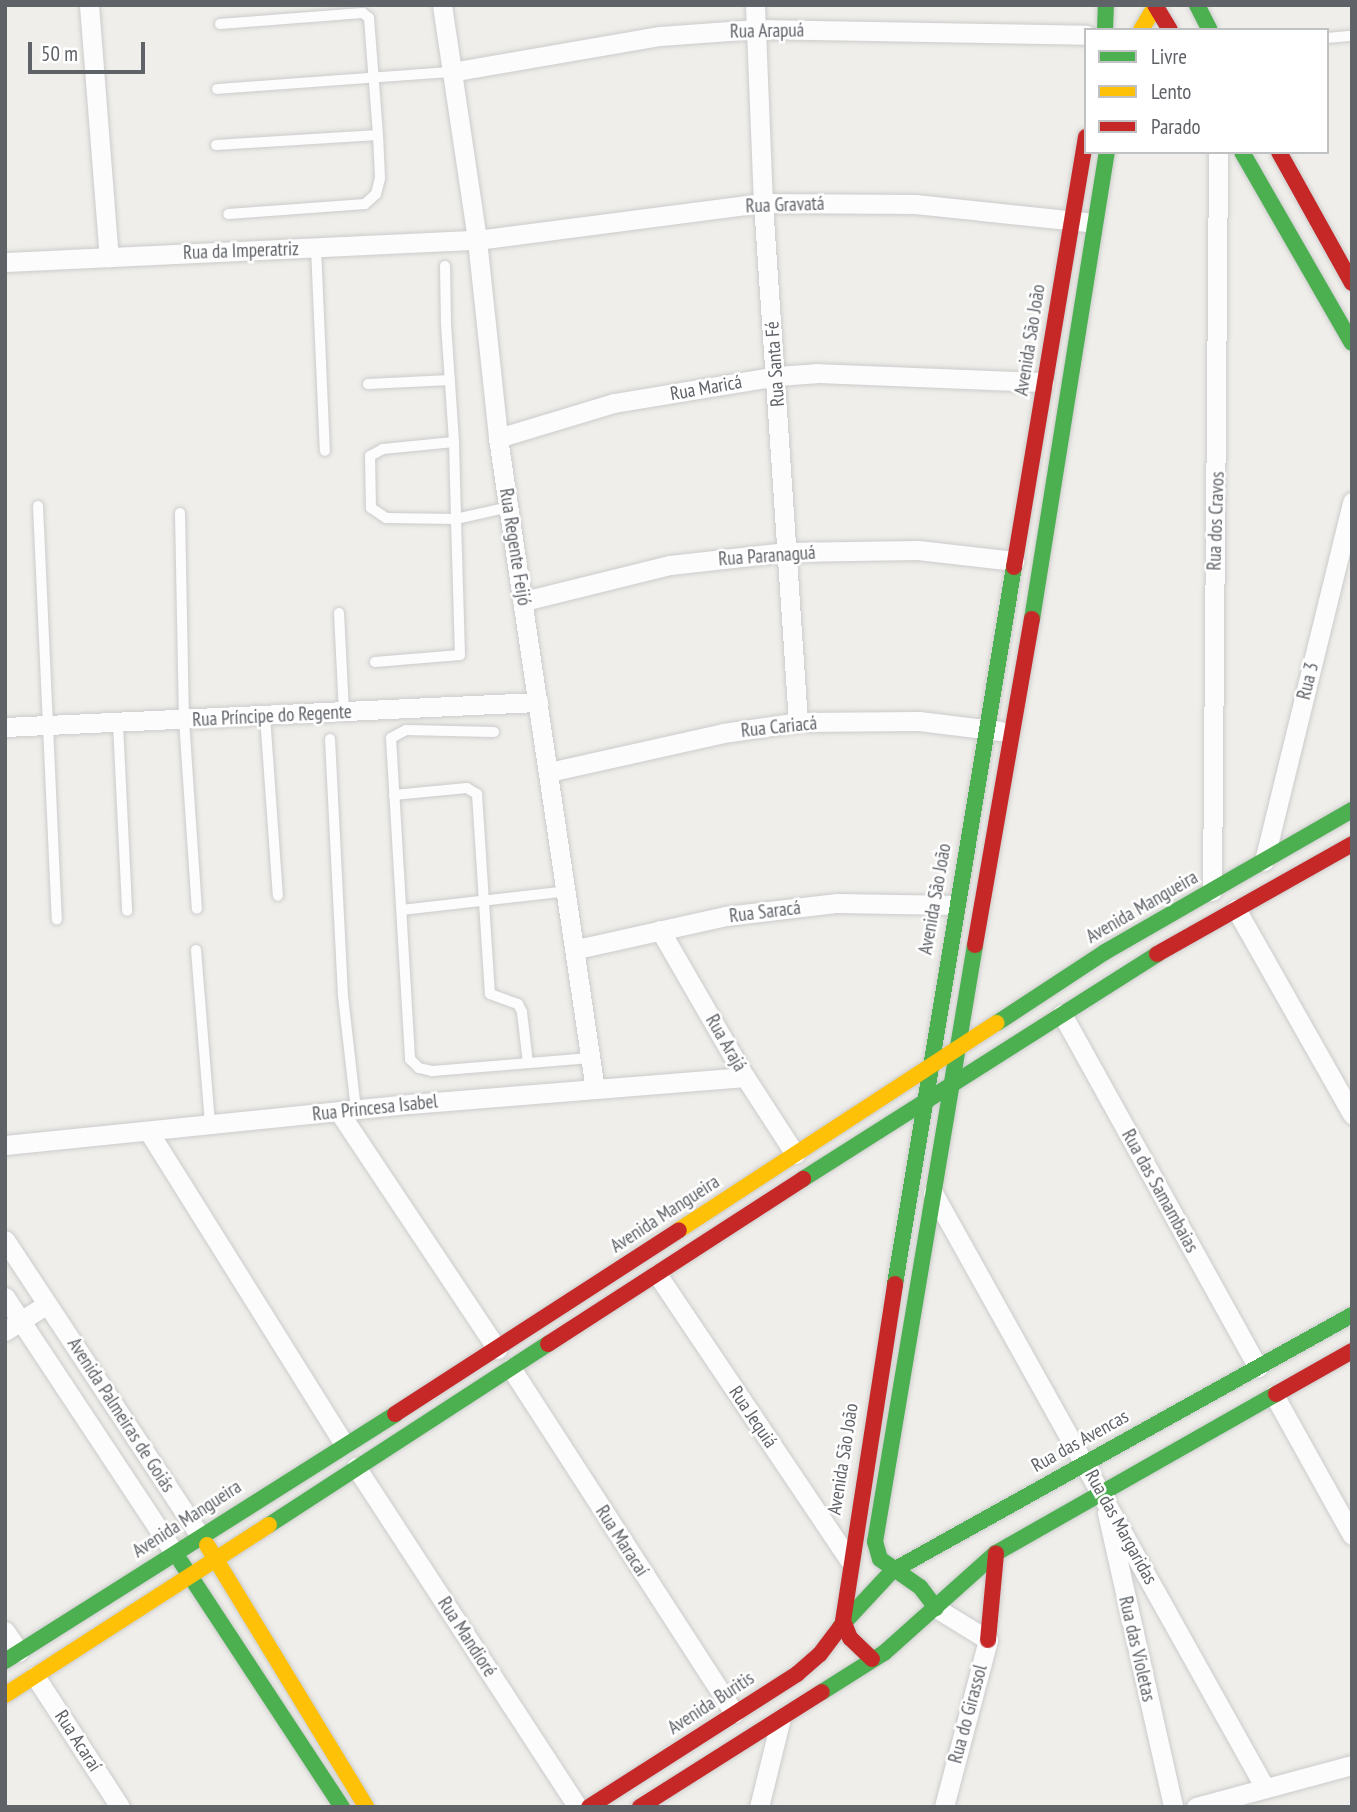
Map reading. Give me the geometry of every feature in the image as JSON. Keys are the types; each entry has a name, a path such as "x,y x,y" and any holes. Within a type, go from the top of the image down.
{"street":[{"path":"89,5 109,257"},
{"name":"Rua Regente Feijó","path":"442,5 477,240 498,438 577,948 594,1088"},
{"name":"Rua Santa Fé","path":"755,5 763,203 777,376 798,722"},
{"path":"1105,28 1106,5"},
{"path":"1141,28 1156,5 1169,28"},
{"path":"1197,5 1209,28"},
{"name":"Rua Arapuá","path":"451,72 660,36 757,29 1084,35"},
{"name":"Avenida São João","path":"843,1621 849,1560 922,1103 1084,147"},
{"path":"936,1608 920,1587 892,1570 880,1559 875,1542 950,1084 1014,733 1107,154"},
{"name":"Rua dos Cravos","path":"1212,891 1218,154"},
{"path":"1243,154 1352,343"},
{"path":"1280,154 1352,283"},
{"name":"Rua Gravatá","path":"477,240 763,203 915,204 1094,222"},
{"name":"Rua da Imperatriz","path":"5,262 477,240"},
{"name":"Rua Maricá","path":"498,438 614,403 777,376 817,373 1044,382"},
{"name":"Rua 3","path":"1264,861 1352,502"},
{"name":"Rua Paranaguá","path":"524,601 670,565 786,552 918,550 1014,561"},
{"name":"Rua Príncipe do Regente","path":"5,727 118,724 538,702"},
{"name":"Rua Cariacá","path":"549,772 723,733 798,722 919,721 1014,733"},
{"name":"Avenida Mangueira","path":"12,1656 497,1349 1105,952 1352,810"},
{"path":"5,1695 1121,974 1352,844"},
{"name":"Rua Saracá","path":"577,948 660,930 837,903 956,905"},
{"path":"1236,909 1352,1114"},
{"name":"Rua Arajá","path":"660,930 745,1077 795,1154"},
{"name":"Rua das Samambaias","path":"1062,1014 1258,1367"},
{"name":"Rua Princesa Isabel","path":"5,1145 594,1088 745,1077"},
{"path":"347,1111 497,1349"},
{"path":"149,1132 344,1444"},
{"name":"Rua das Margaridas","path":"933,1193 1265,1788"},
{"name":"Avenida Palmeiras de Goiás","path":"5,1240 216,1559 366,1807"},
{"name":"Rua Jequiá","path":"657,1274 849,1560"},
{"name":"Avenida Palmeiras de Goiás","path":"5,1297 13,1326 190,1575 342,1807"},
{"path":"13,1326 47,1304"},
{"name":"Rua das Avencas","path":"843,1621 892,1570 1352,1315"},
{"path":"640,1807 780,1721 872,1659 936,1608 996,1553 1352,1351"},
{"name":"Rua Maracaí","path":"511,1368 734,1713"},
{"path":"1274,1395 1352,1535"},
{"path":"1180,1410 1192,1441"},
{"name":"Rua Mandioré","path":"356,1467 578,1807"},
{"name":"Rua das Violetas","path":"1102,1492 1173,1807"},
{"path":"988,1640 996,1553"},
{"name":"Rua do Girassol","path":"936,1608 988,1640 944,1807"},
{"path":"843,1621 850,1638 872,1659"},
{"name":"Avenida Buritis","path":"589,1807 812,1662 843,1621"},
{"path":"5,1631 12,1656"},
{"name":"Rua Acaraí","path":"35,1675 120,1807"},
{"path":"759,1807 780,1721"},
{"path":"1196,1807 1352,1765"}],"lane":[{"path":"220,24 363,13 369,18 380,178 376,194 365,204 228,214"},
{"path":"1329,38 1352,36"},
{"path":"217,89 451,72"},
{"path":"216,145 378,135"},
{"path":"316,248 325,451"},
{"path":"375,663 460,655 445,266"},
{"path":"368,384 450,380"},
{"path":"453,442 383,450 370,456 371,508 387,518 456,519 509,507"},
{"path":"38,506 57,920"},
{"path":"180,513 184,720 197,909"},
{"path":"340,613 344,712"},
{"path":"265,716 278,896"},
{"path":"118,724 127,911"},
{"path":"494,732 399,731 391,738 402,910 405,1033 410,1059 419,1068 432,1071 591,1058"},
{"path":"330,740 347,1111"},
{"path":"394,795 467,788 477,794 481,901 490,994 518,1004 522,1012 528,1063"},
{"path":"402,910 568,891"},
{"path":"196,950 210,1125"}],"traffic: fast":[{"path":"1105,28 1106,5"},
{"path":"1197,5 1209,28"},
{"path":"1032,619 1107,154"},
{"path":"1243,154 1352,343"},
{"path":"895,1284 1014,567"},
{"path":"997,1023 1105,952 1352,810"},
{"path":"936,1608 920,1587 880,1559 875,1542 975,945"},
{"path":"803,1179 1157,954"},
{"path":"840,1627 892,1571 1352,1315"},
{"path":"269,1525 548,1344"},
{"path":"822,1692 884,1653 996,1553 1276,1394"},
{"path":"5,1661 395,1414"},
{"path":"181,1562 342,1807"}],"traffic: slow":[{"path":"1142,28 1156,5"},
{"path":"679,1230 997,1023"},
{"path":"5,1695 269,1525"},
{"path":"207,1545 366,1807"}],"traffic: jam":[{"path":"1155,5 1169,28"},
{"path":"1014,567 1084,149"},
{"path":"1280,154 1352,283"},
{"path":"975,945 1032,619"},
{"path":"1157,954 1352,844"},
{"path":"548,1344 803,1179"},
{"path":"395,1414 679,1230"},
{"path":"872,1659 850,1638 843,1621 895,1284"},
{"path":"1276,1394 1352,1351"},
{"path":"988,1640 996,1553"},
{"path":"589,1807 797,1674 820,1654 840,1627"},
{"path":"640,1807 822,1692"}]}
